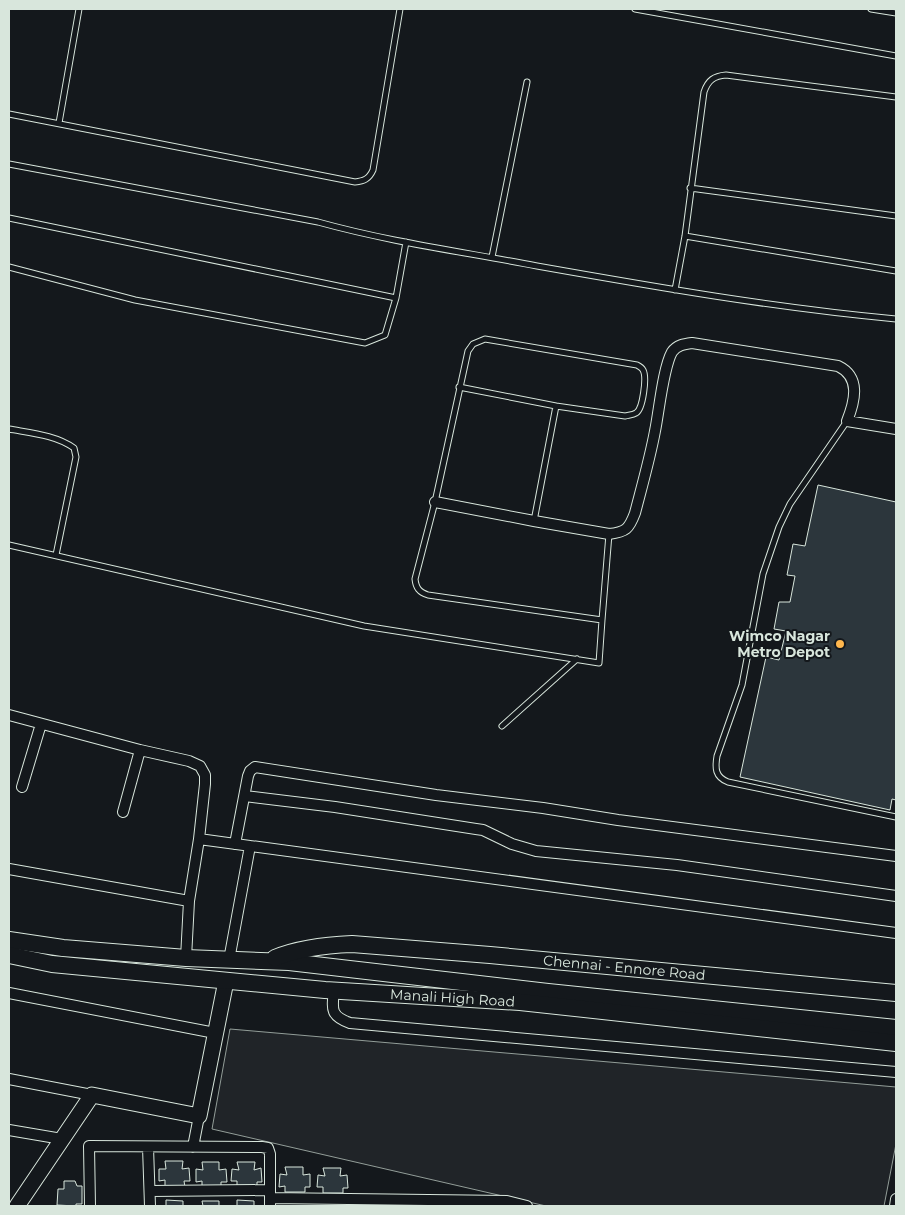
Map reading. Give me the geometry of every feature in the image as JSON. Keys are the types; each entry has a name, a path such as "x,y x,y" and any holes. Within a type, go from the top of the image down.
{"main road":[{"name":"Manali High Road","path":"9,940 63,948 186,958 289,962 384,974 896,1028"},
{"name":"Chennai - Ennore Road","path":"262,962 284,954 330,945 352,944 896,993"},
{"path":"350,969 352,944"},
{"path":"384,974 389,947"},
{"name":"Manali High Road","path":"9,955 52,964 261,985 520,1002 896,1043"},
{"path":"261,985 262,962"},
{"path":"325,967 329,990"}],"street":[{"path":"435,502 534,522 609,534 626,529 632,522 654,435 671,354 675,348 692,342 838,366 846,370 851,376 854,385 852,409 847,421 896,429"},
{"path":"9,715 140,750 189,760 200,766 205,775 206,784 189,901 186,958"},
{"path":"22,787 41,724"},
{"path":"123,812 140,750"},
{"path":"235,844 248,776 255,767 263,767 436,795 896,856"},
{"path":"245,796 335,807 483,830 525,849 536,851 677,864 896,896"},
{"path":"199,839 896,933"},
{"path":"229,960 250,846"},
{"path":"9,869 189,901"},
{"path":"193,1147 226,981"},
{"path":"329,990 333,1012 337,1017 350,1023 896,1072"},
{"path":"9,993 216,1033"},
{"path":"9,1079 199,1116"},
{"path":"17,1206 92,1095"},
{"path":"9,1130 62,1139"},
{"path":"90,1206 90,1146 268,1148 270,1154 269,1198"},
{"path":"148,1147 150,1206"},
{"path":"150,1191 269,1198 507,1201 526,1206"},
{"path":"895,1206 896,1199"}],"lane":[{"path":"59,123 79,9"},
{"path":"9,114 355,182 364,181 373,170 400,9"},
{"path":"635,9 896,56"},
{"path":"872,9 896,13"},
{"path":"675,290 685,236 690,188 707,82 717,76 726,75 896,97"},
{"path":"492,258 527,82"},
{"path":"9,164 318,222 350,231 406,242 675,290 896,319"},
{"path":"690,188 896,216"},
{"path":"9,218 396,298"},
{"path":"685,236 896,271"},
{"path":"9,267 135,300 365,343 385,335 396,298 406,242"},
{"path":"459,387 556,406 625,416 634,414 641,407 645,377 643,370 637,365 485,339 473,344 468,351 459,387 435,502 415,579 418,589 422,593 602,620"},
{"path":"534,522 556,406"},
{"path":"847,421 790,504 779,527 763,574 742,686 715,766 717,774 728,782 896,817"},
{"path":"9,429 56,439 74,448 76,457 56,555"},
{"path":"9,545 364,626 599,663 609,534"},
{"path":"502,726 577,660"}],"shaded area":[{"path":"230,1029 896,1087 896,1144 884,1206 546,1206 212,1129"}],"building":[{"name":"Wimco Nagar Metro Depot","path":"818,485 896,502 896,800 892,799 890,810 740,777 766,657 779,660 786,631 774,629 779,602 790,602 795,576 787,575 793,544 805,546"},
{"path":"165,1161 183,1161 182,1169 189,1168 190,1181 184,1181 185,1187 165,1186 165,1180 159,1181 159,1169 166,1169"},
{"path":"202,1162 219,1162 219,1170 226,1169 227,1182 221,1182 221,1187 202,1187 202,1181 196,1182 196,1169 203,1170"},
{"path":"237,1162 255,1162 254,1170 261,1168 262,1182 257,1182 257,1187 237,1187 237,1181 231,1181 232,1169 239,1170"},
{"path":"285,1167 303,1167 303,1175 310,1174 310,1187 305,1187 305,1192 285,1192 285,1186 279,1187 280,1174 287,1175"},
{"path":"323,1168 341,1168 340,1176 347,1175 348,1188 343,1188 343,1193 323,1193 323,1187 317,1187 318,1175 325,1176"},
{"path":"64,1181 75,1181 77,1186 82,1186 82,1204 76,1204 76,1206 57,1205 58,1189 64,1189"},
{"path":"166,1200 183,1201 183,1206 166,1206"},
{"path":"237,1200 254,1201 254,1206 237,1206"},
{"path":"202,1201 219,1201 219,1206 203,1206"}],"place":[{"name":"Wimco Nagar Metro Depot","path":"840,644"}]}
